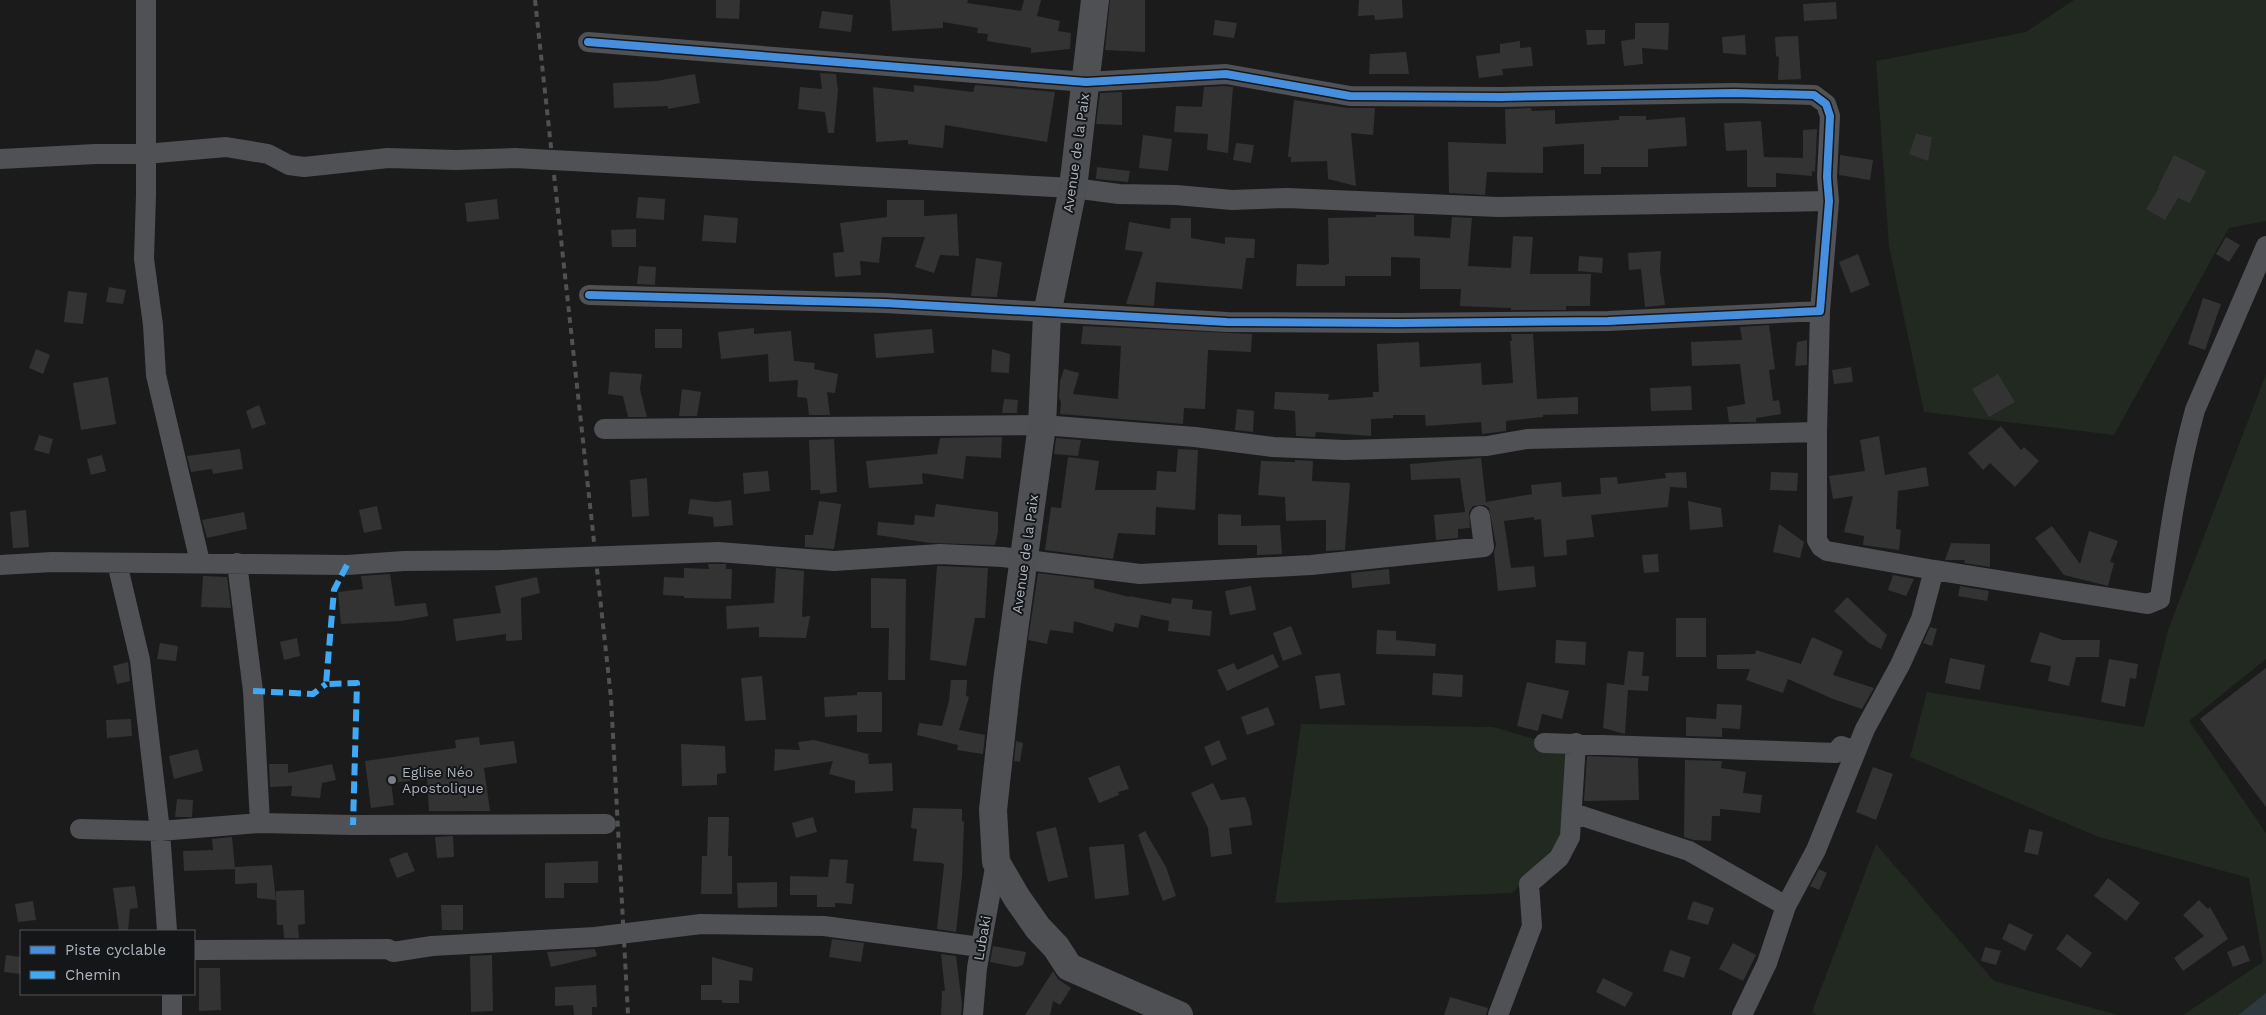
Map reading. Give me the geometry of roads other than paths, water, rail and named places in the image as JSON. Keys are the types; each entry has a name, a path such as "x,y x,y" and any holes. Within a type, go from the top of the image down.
{"street":[{"path":"146,0 144,259 154,325 156,375 200,562"},
{"name":"Avenue de la Paix","path":"1095,0 1073,188 1047,314 1042,425 992,810 996,862 1017,898 1038,928 1056,946 1069,967 1179,1015"},
{"path":"588,42 1086,82 1226,74 1350,96 1501,98 1734,93 1814,95 1826,104 1830,116 1827,177 1829,201 1820,310 1817,432 1817,540 1821,547 1826,551 1934,570 2148,604 2160,599 2168,539 2188,436 2195,410 2266,246"},
{"path":"0,159 96,154 146,154 226,147 268,154 289,165 304,167 388,158 456,160 515,158 1073,188 1120,194 1176,195 1232,200 1287,198 1498,207 1829,201"},
{"path":"589,295 885,303 1047,314 1227,322 1608,321 1820,310"},
{"path":"604,429 1042,425 1195,436 1273,447 1345,450 1487,446 1526,440 1817,432"},
{"path":"0,565 52,562 200,562 347,565 404,561 501,560 718,552 834,561 940,554 1024,560 1140,574 1311,565 1484,547 1480,516"},
{"path":"117,563 140,660 160,831 167,930"},
{"path":"237,563 253,691 260,823"},
{"path":"1742,1015 1767,963 1786,906 1816,850 1855,751 1900,666 1921,618 1934,570"},
{"path":"1544,743 1836,753 1841,746 1855,751"},
{"path":"1498,1015 1532,926 1529,884 1559,858 1570,837 1573,814 1576,743"},
{"path":"1573,814 1689,851 1786,906"},
{"path":"80,830 160,831 260,823 353,826 606,824"},
{"name":"Lubaki","path":"973,1015 980,947 996,862"},
{"path":"195,950 388,949 393,952 432,946 595,937 701,924 824,926 980,947"},
{"path":"172,995 172,1015"}],"railway":[{"path":"535,0 611,698 628,1015"}],"place":[{"name":"Eglise Néo Apostolique","path":"392,780"}]}
